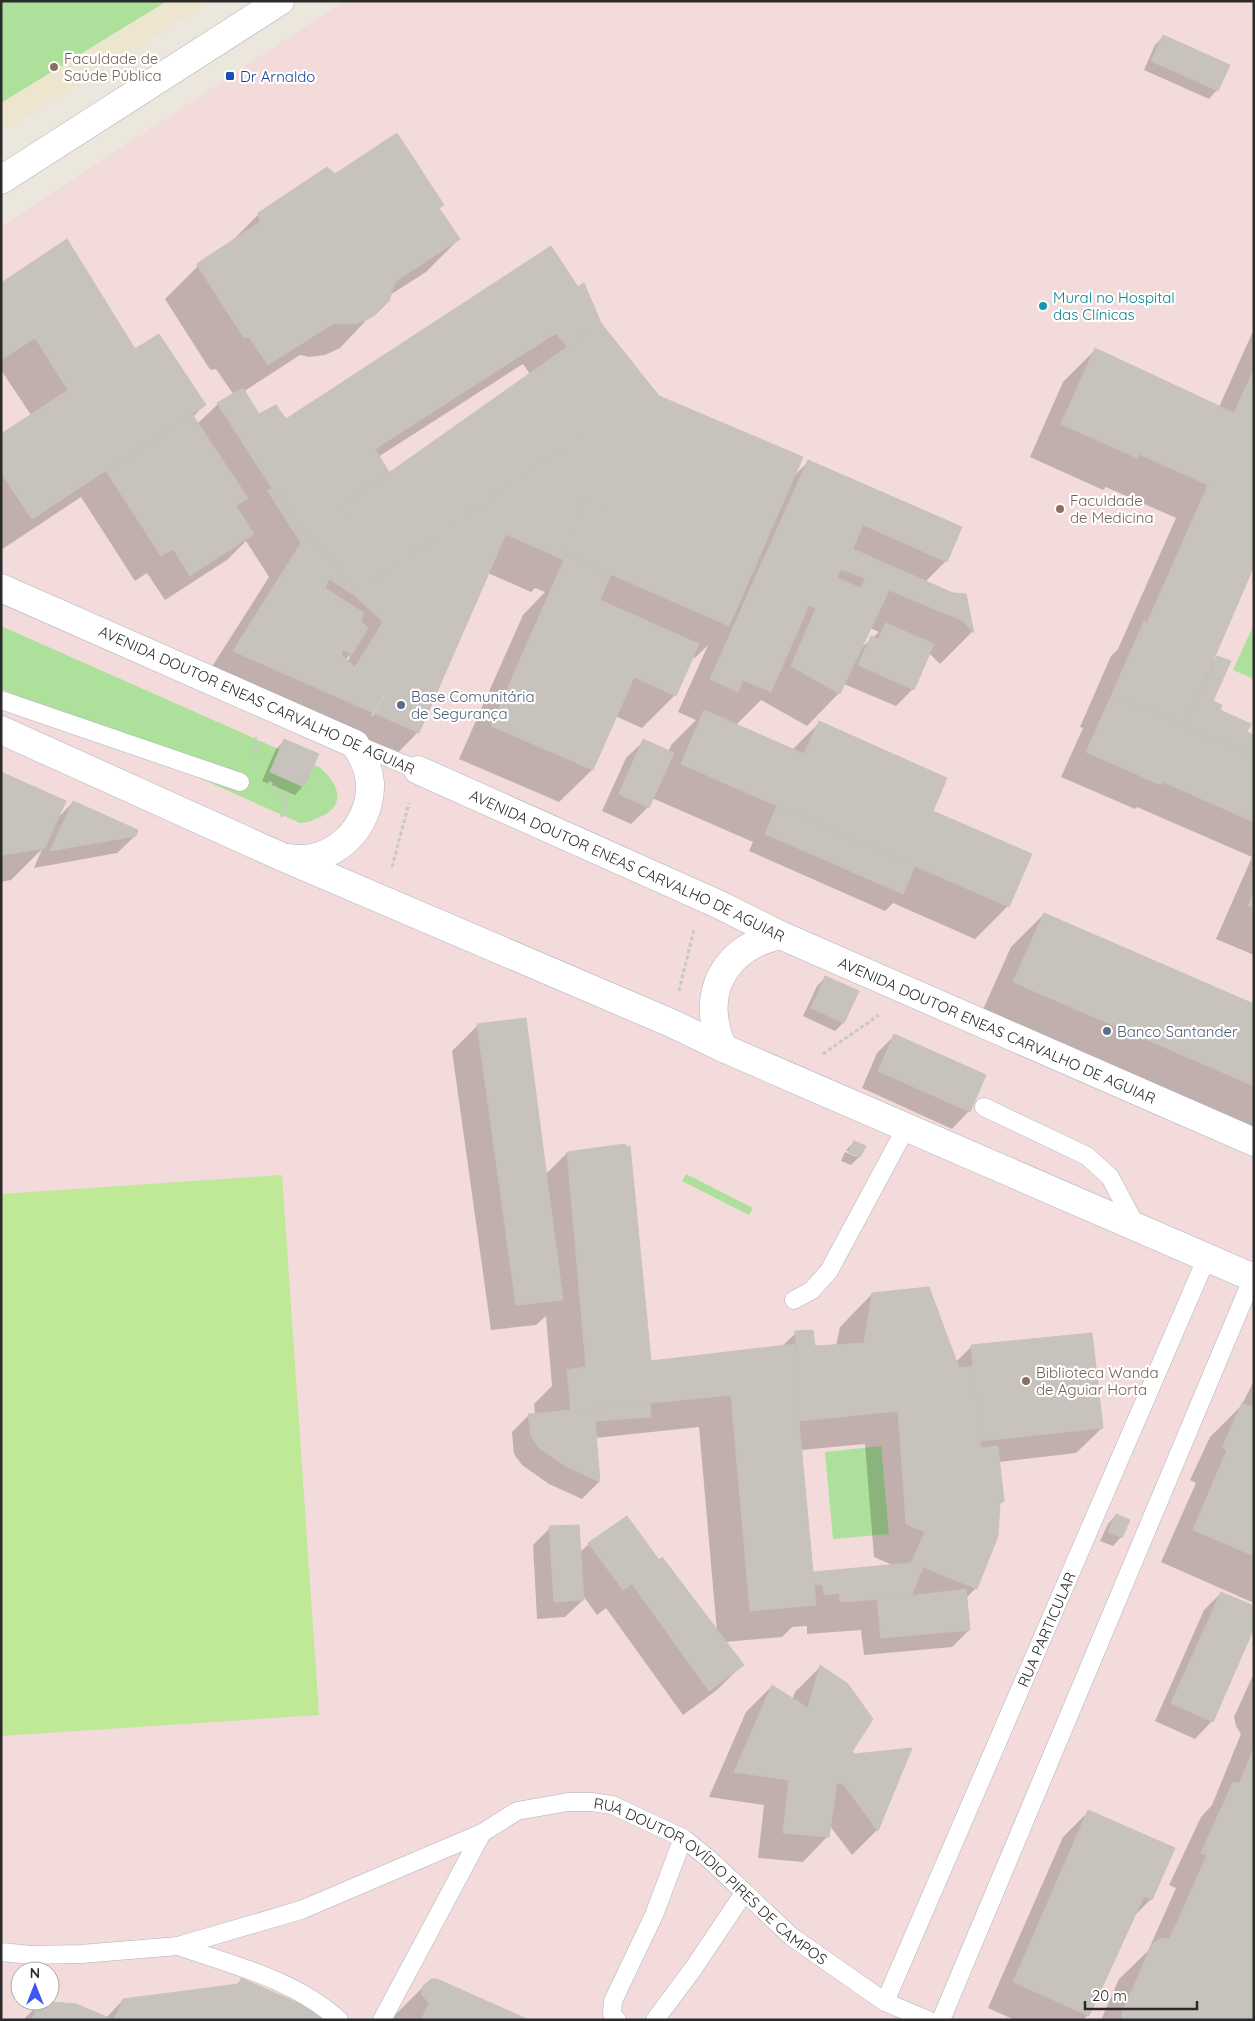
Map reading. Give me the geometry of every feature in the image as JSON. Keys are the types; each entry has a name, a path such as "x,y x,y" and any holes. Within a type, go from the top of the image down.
{"street":[{"path":"1,180 280,1"},
{"name":"AVENIDA DOUTOR ENEAS CARVALHO DE AGUIAR","path":"1,588 355,744"},
{"path":"1,730 280,856 671,1023 723,1048 907,1126 1253,1278"},
{"path":"280,856 294,859 320,855 333,850 354,832 364,814 370,795 367,768 355,744"},
{"name":"AVENIDA DOUTOR ENEAS CARVALHO DE AGUIAR","path":"418,770 720,905 780,935 1254,1142"},
{"path":"723,1048 714,1023 713,1009 718,983 728,965 742,951 753,943 780,935"}],"lane":[{"path":"1,700 240,782"},
{"name":"AVENIDA DOUTOR ENEAS CARVALHO DE AGUIAR","path":"355,744 418,770"},
{"path":"984,1107 1093,1160 1110,1177 1136,1226"},
{"path":"794,1300 812,1290 829,1271 907,1126"},
{"name":"RUA PARTICULAR","path":"885,2002 1207,1257"},
{"path":"941,2020 1253,1278"},
{"name":"RUA DOUTOR OVÍDIO PIRES DE CAMPOS","path":"1,1952 31,1955 81,1954 178,1946 301,1910 482,1833 517,1811 568,1802 592,1802 612,1805 683,1838 709,1859 792,1937 885,2002 928,2020"},
{"name":"RUA DOUTOR OVÍDIO PIRES DE CAMPOS","path":"382,2020 482,1833"},
{"path":"618,2020 612,2014 613,2001 654,1915 683,1838"},
{"path":"655,2020 693,1969 744,1893"},
{"name":"RUA DOUTOR OVÍDIO PIRES DE CAMPOS","path":"178,1946 292,1988 314,2000 339,2020"}],"path":[{"path":"383,900 418,770"},
{"path":"791,1076 912,992"}],"shaded area":[{"name":"Faculdade de Saúde Pública","path":"1,1 211,1 1,132"},
{"path":"344,1 1254,1 1254,2020 1,2020 1,227"}],"green space":[{"name":"Faculdade de Saúde Pública","path":"1,1 167,1 1,103"},
{"path":"1254,624 1254,679 1233,670"},
{"path":"1,626 319,767 335,786 337,800 334,806 329,812 320,817 300,823 1,689"},
{"path":"686,1174 753,1208 749,1215 682,1181"},
{"path":"282,1175 319,1715 1,1736 1,1194"},
{"path":"881,1446 889,1534 833,1539 825,1452"}],"building":[{"path":"1163,35 1230,65 1218,91 1151,61"},
{"path":"397,133 444,205 439,208 460,239 395,282 389,301 374,316 359,323 334,323 268,365 249,337 244,338 197,265 198,263 260,222 258,213 327,167 335,174"},
{"path":"67,239 135,349 159,334 206,405 32,519 1,473 1,434 68,390 35,338 1,360 1,283"},
{"path":"551,246 578,287 584,283 601,323 567,347 556,333 375,449 389,472 342,506 352,519 319,543 317,541 315,545 276,488 273,490 217,403 243,388 259,414 276,405 286,419"},
{"path":"601,323 659,396 803,457 729,626 562,553 585,501 601,508 621,463 602,476 578,437 355,594 319,543 352,519 342,506"},
{"path":"1095,348 1234,413 1254,369 1254,566 1185,726 1112,694 1144,621 1147,623 1208,485 1139,454 1137,458 1061,424"},
{"path":"192,414 248,498 236,506 254,534 190,576 173,549 161,556 106,471"},
{"path":"578,437 602,476 621,463 601,508 585,501 562,553 566,555 564,560 506,534 419,733 233,651 301,543 267,490 276,488 315,545 317,541 355,594","holes":["329,579 354,595 383,622 355,667 341,654 343,650 352,654 368,628 361,621 364,613 325,588"]},
{"path":"808,460 962,527 947,562 863,525 853,549 953,593 966,594 974,633 963,621 889,590 840,694 791,666 816,608 809,605 771,692 743,680 738,692 710,679","holes":["841,569 865,578 861,588 837,578"]},
{"path":"566,555 611,575 600,600 555,580"},
{"path":"555,580 699,644 676,696 634,677 593,770 491,726"},
{"path":"886,623 934,644 914,690 858,665 871,636 878,639"},
{"path":"1217,656 1231,661 1213,701 1222,705 1220,710 1251,724 1247,732 1254,735 1254,757 1185,726"},
{"path":"1112,694 1254,757 1254,822 1163,782 1161,785 1086,752"},
{"path":"704,710 804,754 819,721 947,778 933,811 1032,854 1009,907 681,764"},
{"path":"284,739 319,754 304,787 270,772"},
{"path":"643,739 674,753 649,808 619,794"},
{"path":"1,772 66,801 45,848 28,851 1,839"},
{"path":"73,801 138,830 136,836 50,851"},
{"path":"777,806 915,866 903,894 765,834"},
{"path":"1,839 28,851 1,855"},
{"path":"1254,893 1254,908 1248,906"},
{"path":"1044,913 1254,1004 1254,1086 1013,982"},
{"path":"825,976 859,991 844,1023 811,1008"},
{"path":"526,1018 563,1300 516,1305 477,1024"},
{"path":"894,1034 986,1075 970,1112 878,1071"},
{"path":"854,1141 866,1146 860,1157 848,1152"},
{"path":"625,1144 626,1147 630,1146 651,1361 795,1344 800,1389 796,1390 816,1605 750,1611 731,1395 571,1411 567,1370 586,1367 567,1152"},
{"path":"929,1287 959,1368 973,1366 981,1448 998,1446 1004,1502 1000,1502 998,1536 977,1589 923,1567 911,1597 840,1602 839,1593 824,1595 823,1585 815,1585 813,1572 911,1563 925,1532 906,1524 898,1411 799,1421 796,1390 800,1389 795,1331 813,1330 815,1346 864,1343 872,1293"},
{"path":"1092,1333 1103,1428 981,1441 971,1345"},
{"path":"650,1403 651,1417 595,1421 600,1482 567,1467 539,1448 531,1436 528,1414"},
{"path":"1242,1403 1254,1408 1254,1556 1193,1530 1227,1450 1222,1448"},
{"path":"1116,1514 1130,1520 1122,1538 1108,1532"},
{"path":"627,1516 659,1560 662,1557 744,1665 709,1691 632,1584 623,1590 588,1543"},
{"path":"579,1525 584,1600 554,1602 549,1526"},
{"path":"966,1589 970,1630 881,1638 877,1600"},
{"path":"1221,1592 1254,1606 1254,1628 1213,1722 1171,1703"},
{"path":"820,1665 848,1684 873,1719 852,1752 855,1754 912,1748 878,1831 843,1784 837,1783 829,1837 783,1833 789,1780 734,1772 772,1685 808,1708"},
{"path":"1254,1748 1254,1932 1215,2020 1122,2020 1122,2013 1152,1944 1160,1939 1170,1938 1207,1855 1201,1853 1233,1782 1239,1784"},
{"path":"1088,1810 1175,1848 1152,1900 1144,1896 1089,2016 1013,1982"},
{"path":"1254,1932 1254,2020 1215,2020"},
{"path":"241,1978 330,2017 328,2020 114,2020 123,1999 239,1984"},
{"path":"431,1979 437,1979 529,2020 421,2020 429,2003 422,1995 422,1987"},
{"path":"60,2003 76,2004 114,2020 32,2020 36,2011 60,2011"}],"place":[{"name":"Faculdade de Saúde Pública","path":"54,67"},
{"name":"Dr Arnaldo","path":"230,76"},
{"name":"Mural no Hospital das Clínicas","path":"1043,306"},
{"name":"Faculdade de Medicina","path":"1060,509"},
{"name":"Base Comunitária de Segurança","path":"401,705"},
{"name":"Banco Santander","path":"1107,1031"},
{"name":"Biblioteca Wanda de Aguiar Horta","path":"1026,1381"}]}
